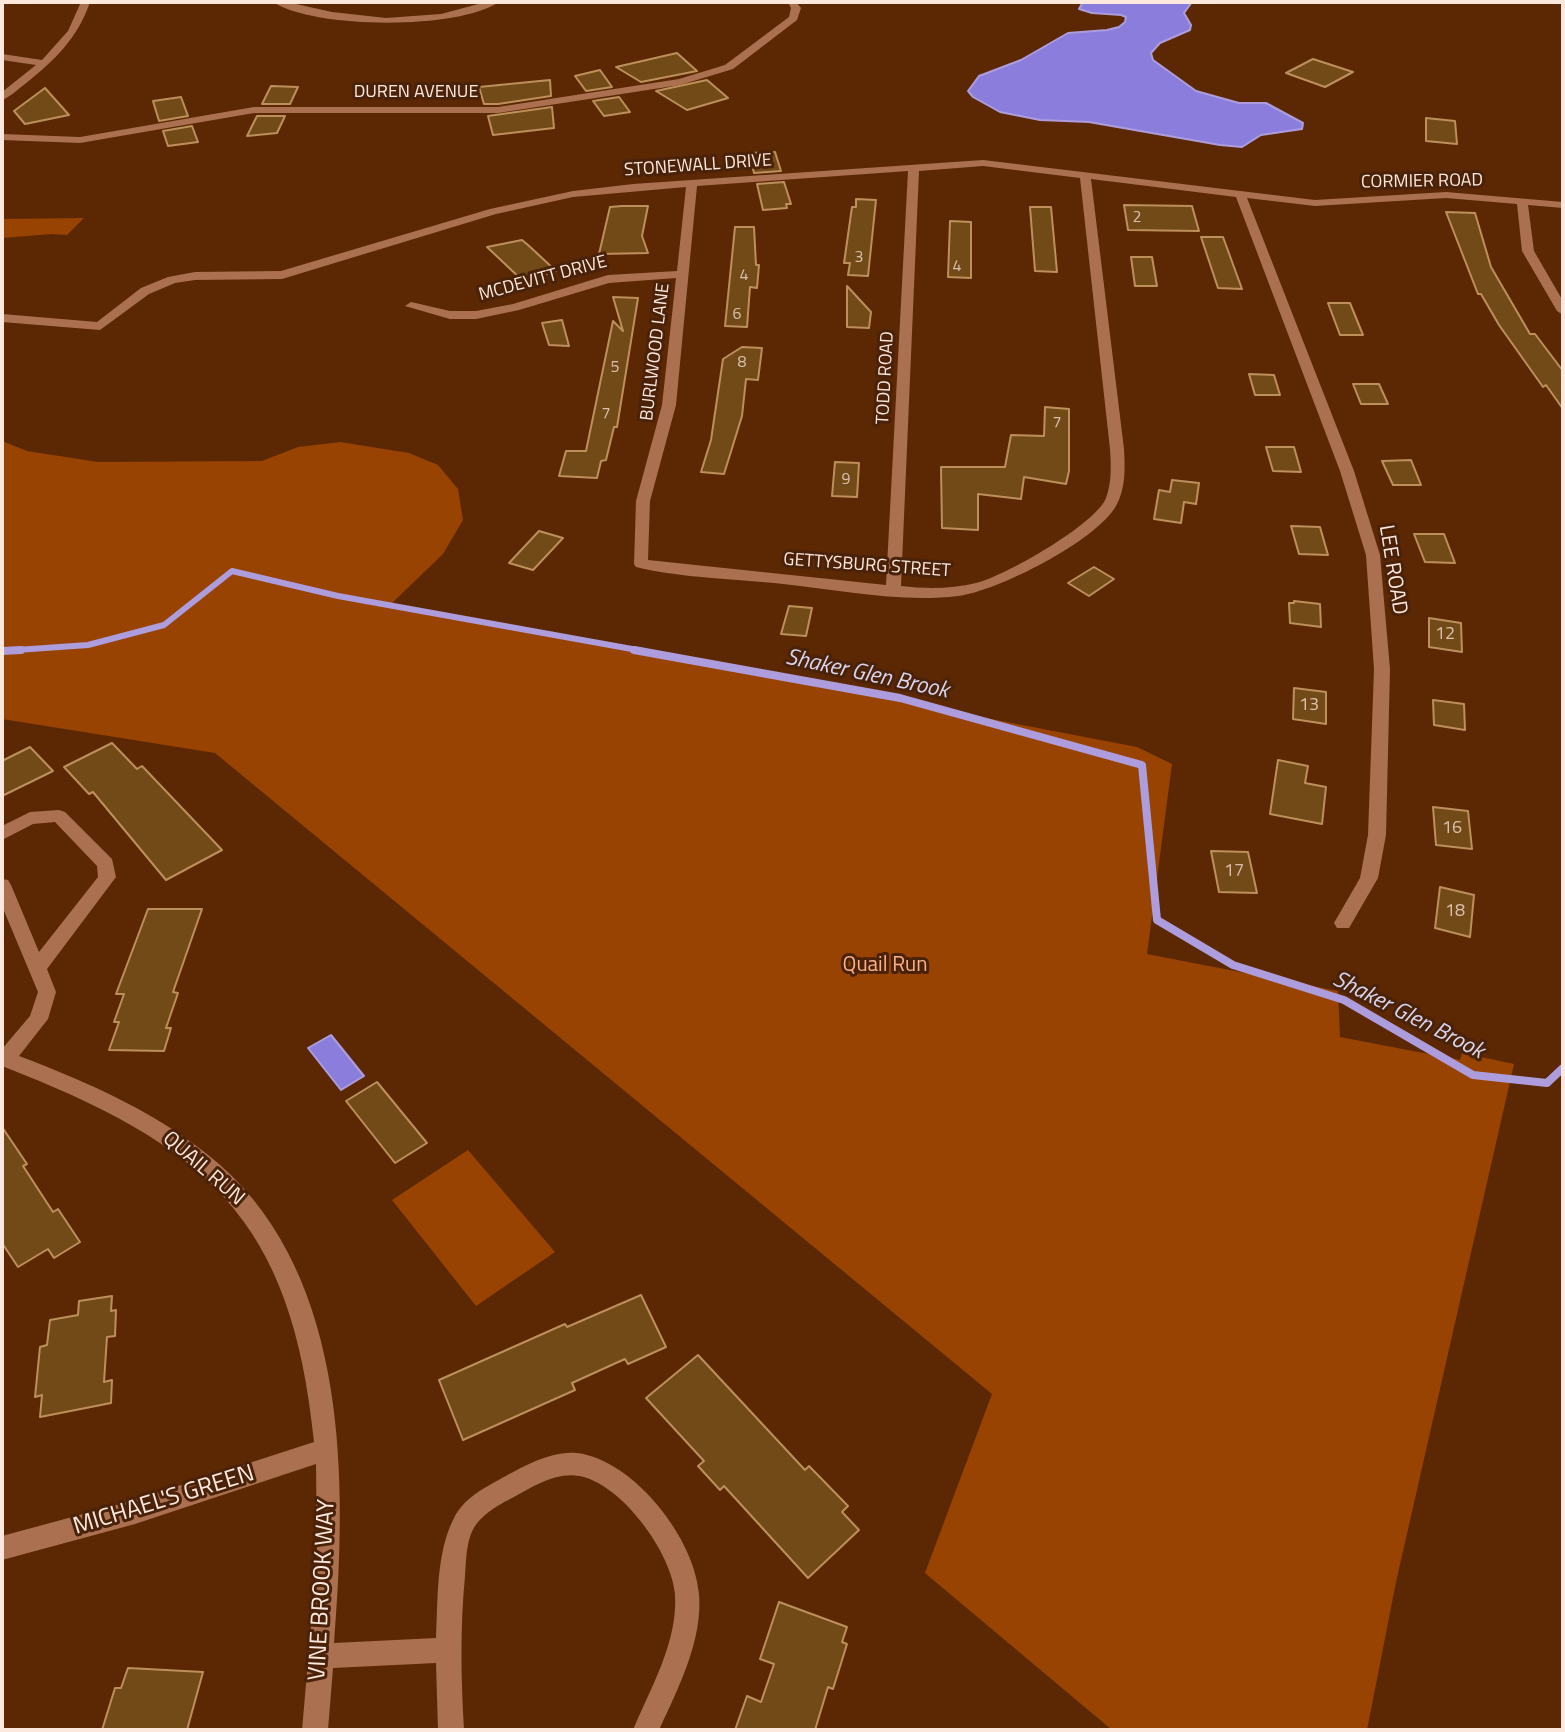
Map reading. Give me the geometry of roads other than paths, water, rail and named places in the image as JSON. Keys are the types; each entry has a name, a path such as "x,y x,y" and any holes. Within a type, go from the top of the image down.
{"street":[{"path":"2,97 62,46 77,26 85,2"},
{"path":"278,2 326,16 379,21 430,18 468,11 494,2"},
{"name":"DUREN AVENUE","path":"2,137 80,140 254,110 498,110 680,82 721,70 749,54 794,18 796,8 792,2"},
{"path":"2,57 43,63"},
{"name":"STONEWALL DRIVE","path":"2,317 100,326 145,291 178,278 282,275 531,202 603,190 914,167 997,164 1241,196 1322,203"},
{"name":"TODD ROAD","path":"893,589 914,167"},
{"name":"GETTYSBURG STREET","path":"641,564 948,593 994,582 1021,569 1104,514 1114,498 1119,475 1085,175"},
{"name":"BURLWOOD LANE","path":"641,564 643,501 669,405 691,184"},
{"name":"CORMIER ROAD","path":"1322,203 1446,195 1563,205"},
{"name":"LEE ROAD","path":"1241,196 1347,471 1373,555 1382,669 1377,835 1369,878 1343,923"},
{"path":"1522,200 1528,251 1563,311"},
{"name":"MCDEVITT DRIVE","path":"411,306 450,314 476,315 515,307 608,279 684,274"},
{"path":"2,834 30,818 59,816 106,864 108,870 104,883 37,968"},
{"path":"2,885 47,992 43,1012 30,1031 3,1058"},
{"name":"QUAIL RUN","path":"3,1058 90,1093 137,1117 197,1160 237,1195 265,1233 287,1276 313,1364 321,1406 325,1450"},
{"name":"MICHAEL'S GREEN","path":"2,1548 148,1507 325,1450"},
{"name":"VINE BROOK WAY","path":"315,1730 330,1525 325,1450"},
{"path":"451,1730 446,1650 454,1560 463,1526 473,1511 501,1491 538,1472 560,1465 589,1466 607,1474 652,1518 675,1551 686,1582 685,1618 678,1653 646,1730"},
{"path":"321,1656 446,1650"}],"waterway":[{"name":"Shaker Glen Brook","path":"21,650 2,651 88,645 164,625 232,571 338,596 643,651"},
{"name":"Shaker Glen Brook","path":"634,650 900,698 1142,765 1157,920 1233,965 1344,1000 1473,1075 1547,1083 1563,1068"}],"park label":[{"name":"Quail Run","path":"885,966"}]}
